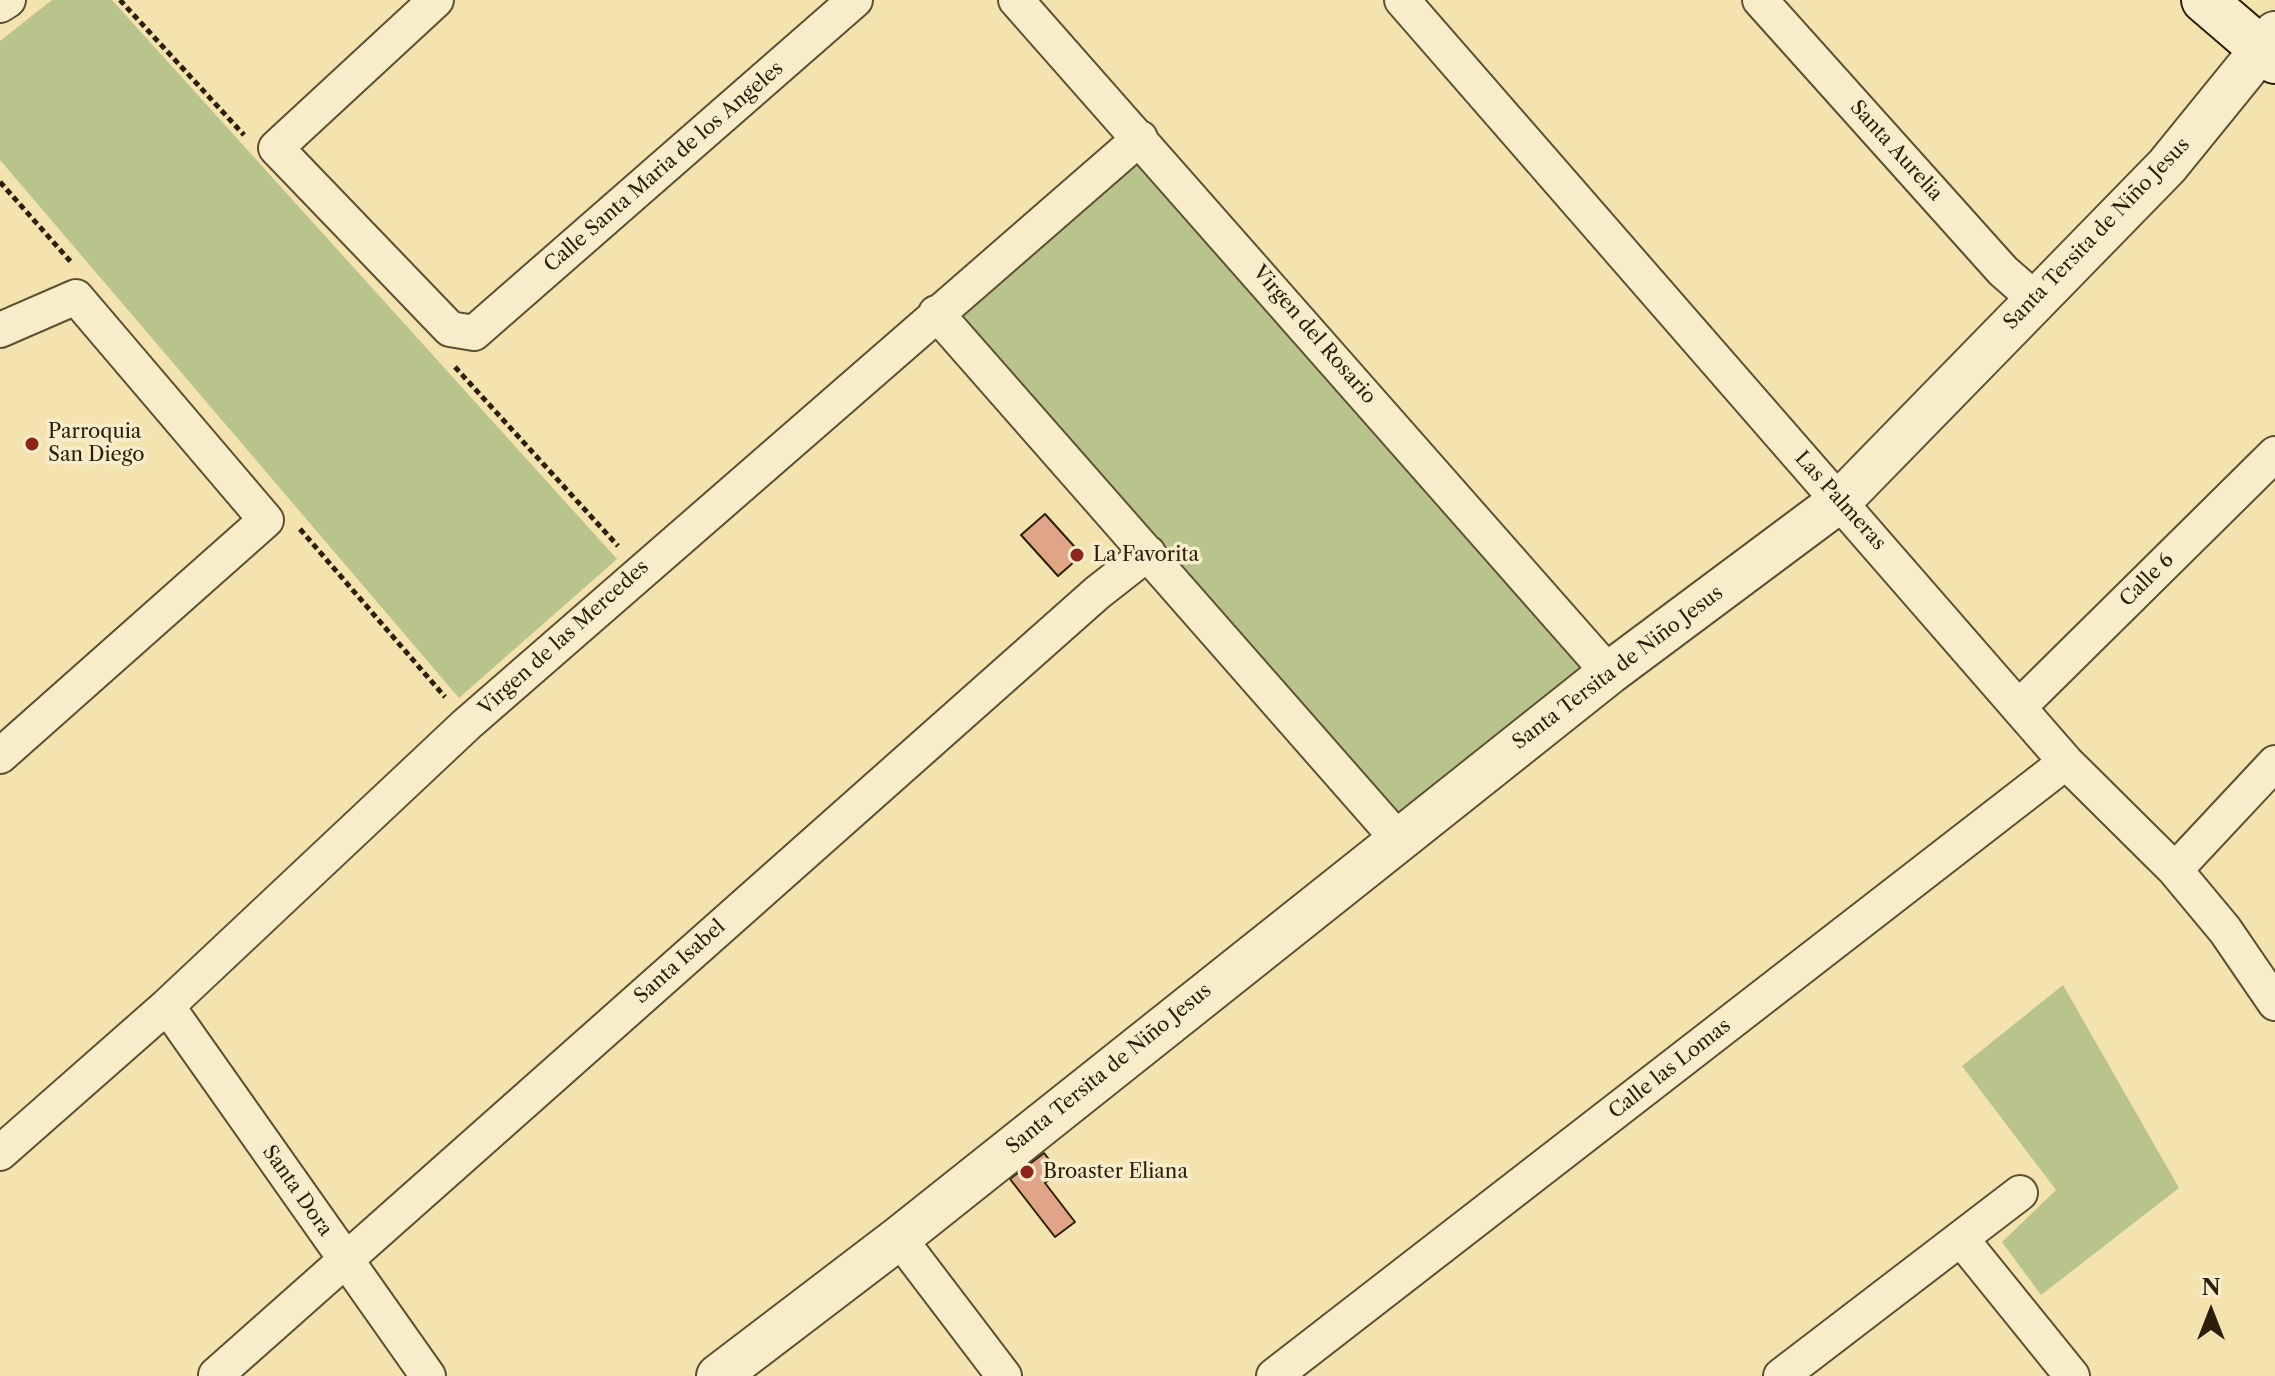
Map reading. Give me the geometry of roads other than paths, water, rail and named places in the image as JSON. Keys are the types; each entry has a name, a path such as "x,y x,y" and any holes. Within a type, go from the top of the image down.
{"main road":[{"path":"2204,0 2271,48"}],"street":[{"path":"0,5 8,0"},
{"name":"Calle Santa Maria de los Angeles","path":"436,0 276,148 450,329 474,333 855,0"},
{"name":"Virgen del Rosario","path":"1016,0 1609,673"},
{"name":"Las Palmeras","path":"1402,0 1841,500 2066,762 2175,870 2225,930 2275,1003"},
{"name":"Santa Aurelia","path":"1760,0 2003,271 2035,299"},
{"name":"Santa Tersita de Niño Jesus","path":"718,1376 899,1238 1397,838 1609,673 1841,500 2167,166 2271,48"},
{"name":"Virgen de las Mercedes","path":"0,1153 167,1006 467,724 1140,138"},
{"path":"0,330 76,297 266,520 0,756"},
{"path":"936,313 1397,838"},
{"name":"Calle 6","path":"2019,707 2275,454"},
{"name":"Santa Isabel","path":"216,1375 1073,614 1148,553"},
{"name":"Calle las Lomas","path":"1274,1376 2066,762"},
{"path":"2175,870 2275,763"},
{"name":"Santa Dora","path":"167,1006 428,1376"},
{"path":"1781,1376 2020,1193"},
{"path":"899,1238 1004,1376"},
{"path":"1962,1240 2072,1376"}],"place":[{"name":"Parroquia San Diego","path":"32,444"},
{"name":"La Favorita","path":"1077,555"},
{"name":"Broaster Eliana","path":"1027,1172"}]}
